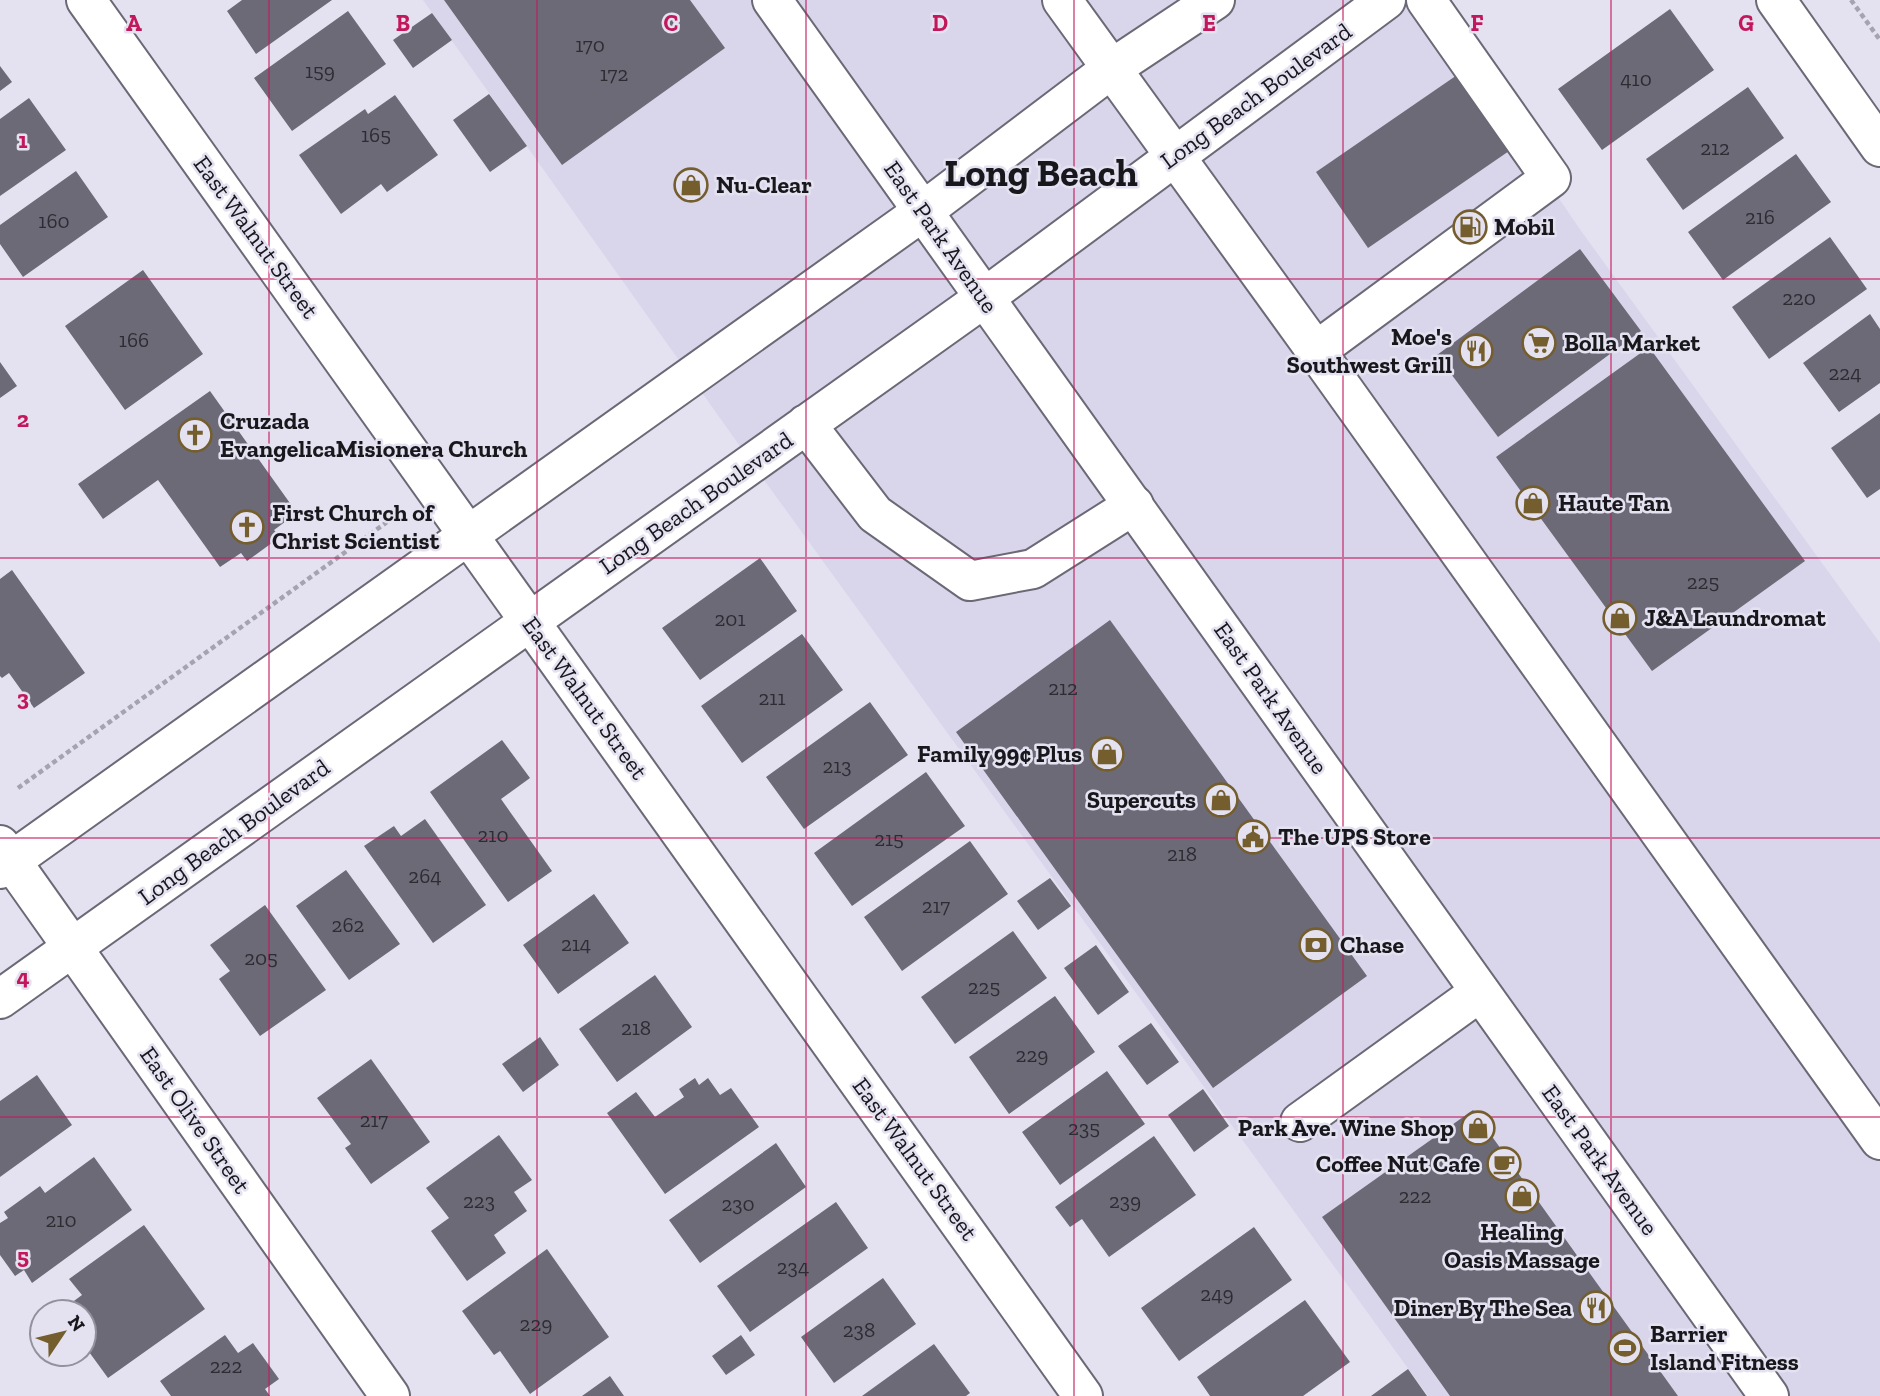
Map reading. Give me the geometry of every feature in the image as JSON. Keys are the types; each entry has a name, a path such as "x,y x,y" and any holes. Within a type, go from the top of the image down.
{"main road":[{"name":"East Walnut Street","path":"86,0 1083,1396"},
{"name":"East Park Avenue","path":"772,0 1769,1396"},
{"path":"1062,0 1880,1140"},
{"path":"4,858 468,535 922,212 1111,68 1216,0"},
{"name":"Long Beach Boulevard","path":"0,999 984,298 1386,0"},
{"path":"1316,351 1550,178 1426,0"},
{"path":"1790,5 1880,146"},
{"path":"806,424 875,514 970,581 1033,569 1134,505"},
{"name":"East Olive Street","path":"4,858 73,947 390,1396"},
{"path":"1300,1122 1480,992"}],"path":[{"path":"1852,0 1880,40"},
{"path":"19,788 387,522"}],"shaded area":[{"path":"423,0 1425,0 1579,228 1880,643 1880,1396 1428,1396 759,473"}],"building":[{"path":"242,0 332,0 256,54 227,11"},
{"path":"444,0 690,0 725,48 562,165"},
{"path":"1670,9 1714,70 1602,150 1558,89"},
{"path":"348,11 386,64 292,131 254,78"},
{"path":"432,13 452,40 413,68 393,40"},
{"path":"0,66 12,82 0,91"},
{"path":"1460,73 1512,149 1368,248 1316,172"},
{"path":"1748,87 1784,138 1683,210 1646,159"},
{"path":"489,94 527,146 490,172 453,120"},
{"path":"395,95 438,155 387,192 381,184 341,214 299,155 365,109 368,114"},
{"path":"29,98 66,150 0,196 0,119"},
{"path":"1796,154 1831,202 1723,280 1688,232"},
{"path":"76,171 108,217 23,277 0,244 0,225"},
{"path":"1830,237 1867,289 1769,359 1732,307"},
{"name":"Bolla Market","path":"1580,249 1641,331 1498,437 1437,355"},
{"path":"143,270 203,354 125,410 65,326"},
{"path":"1870,314 1880,329 1880,383 1839,412 1803,363"},
{"path":"1649,347 1805,561 1652,671 1496,457"},
{"path":"0,362 17,386 0,398"},
{"name":"Cruzada EvangelicaMisionera Church","path":"210,391 297,513 274,530 280,537 247,561 241,553 220,567 158,480 103,519 78,484"},
{"path":"1880,413 1880,489 1867,498 1831,448"},
{"path":"760,558 797,611 700,680 662,628"},
{"path":"12,570 85,673 34,708 9,673 2,678 0,676 0,579"},
{"path":"1110,620 1367,976 1213,1088 956,732"},
{"path":"802,634 843,690 742,763 701,706"},
{"path":"870,702 908,755 804,829 766,777"},
{"path":"502,740 530,778 501,799 552,871 508,902 430,792"},
{"path":"926,772 965,826 852,906 814,853"},
{"path":"425,819 486,905 433,943 364,846 394,826 401,836"},
{"path":"970,841 1008,894 902,971 864,917"},
{"path":"346,870 400,944 349,980 296,906"},
{"path":"1050,878 1071,906 1038,930 1017,901"},
{"path":"594,894 629,943 558,994 523,945"},
{"path":"265,905 326,990 260,1036 219,979 230,971 210,945"},
{"path":"1013,931 1047,978 955,1044 921,997"},
{"path":"1096,945 1129,992 1098,1015 1064,968"},
{"path":"655,975 692,1027 617,1082 579,1029"},
{"path":"1055,996 1095,1052 1009,1114 969,1057"},
{"path":"1151,1023 1179,1062 1147,1085 1118,1046"},
{"path":"540,1037 559,1065 523,1092 502,1064"},
{"path":"371,1059 430,1142 371,1184 345,1148 351,1144 317,1098"},
{"path":"1107,1071 1145,1124 1060,1185 1022,1132"},
{"path":"37,1075 72,1125 0,1177 0,1101"},
{"path":"695,1078 699,1085 708,1078 720,1095 731,1088 759,1127 665,1194 607,1113 636,1092 655,1117 684,1097 679,1089"},
{"path":"1203,1089 1229,1126 1194,1152 1168,1115"},
{"path":"1473,1110 1678,1396 1450,1396 1322,1217"},
{"path":"499,1135 532,1180 514,1192 527,1211 494,1235 506,1253 467,1281 431,1231 449,1218 426,1188"},
{"path":"1154,1136 1196,1195 1109,1257 1082,1219 1070,1227 1055,1207"},
{"path":"776,1143 806,1187 700,1263 669,1220"},
{"path":"94,1157 132,1210 32,1283 24,1270 15,1276 0,1255 0,1223 8,1218 4,1212 40,1186 45,1193"},
{"path":"836,1202 868,1248 750,1332 717,1286"},
{"path":"144,1225 205,1309 108,1378 98,1364 98,1298 78,1298 82,1295 69,1279"},
{"path":"1254,1227 1292,1280 1179,1361 1141,1308"},
{"path":"547,1249 609,1337 530,1394 500,1351 494,1355 462,1311"},
{"path":"883,1278 916,1324 834,1383 801,1337"},
{"path":"1305,1300 1350,1362 1303,1396 1210,1396 1197,1377"},
{"path":"225,1335 238,1353 253,1343 279,1379 265,1389 270,1396 171,1396 160,1381"},
{"path":"741,1335 755,1355 726,1375 712,1356"},
{"path":"934,1344 970,1393 966,1396 862,1396"},
{"path":"1408,1369 1427,1396 1371,1396"},
{"path":"610,1376 624,1396 582,1396"}],"place":[{"name":"Nu-Clear","path":"691,185"},
{"name":"Mobil","path":"1470,227"},
{"name":"Bolla Market","path":"1539,343"},
{"name":"Moe's Southwest Grill","path":"1476,351"},
{"name":"Cruzada EvangelicaMisionera Church","path":"195,435"},
{"name":"Haute Tan","path":"1533,503"},
{"name":"First Church of Christ Scientist","path":"247,527"},
{"name":"J&A Laundromat","path":"1620,618"},
{"name":"Family 99¢ Plus","path":"1107,754"},
{"name":"Supercuts","path":"1221,800"},
{"name":"The UPS Store","path":"1253,837"},
{"name":"Chase","path":"1316,945"},
{"name":"Park Ave. Wine Shop","path":"1478,1128"},
{"name":"Coffee Nut Cafe","path":"1504,1164"},
{"name":"Healing Oasis Massage","path":"1522,1196"},
{"name":"Diner By The Sea","path":"1596,1308"},
{"name":"Barrier Island Fitness","path":"1625,1348"}],"district":[{"name":"Long Beach","path":"1041,173"}]}
